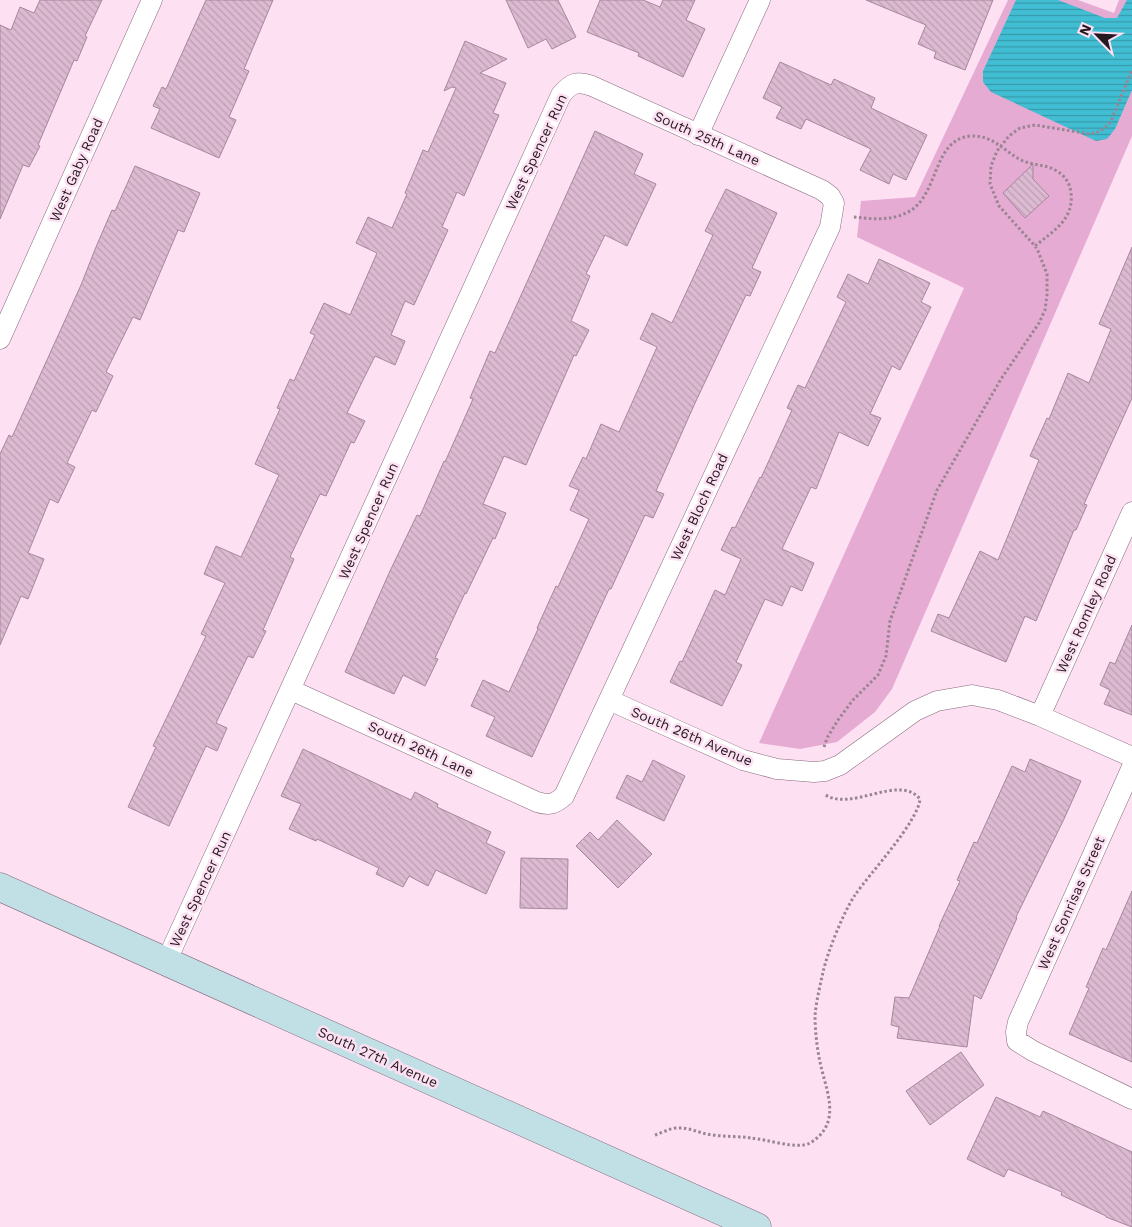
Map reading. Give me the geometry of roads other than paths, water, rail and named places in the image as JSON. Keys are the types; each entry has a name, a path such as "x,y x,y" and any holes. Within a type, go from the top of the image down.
{"main road":[{"name":"South 27th Avenue","path":"0,887 757,1227"}],"street":[{"name":"West Gaby Road","path":"0,339 152,0"},
{"path":"698,135 760,0"},
{"name":"South 25th Lane","path":"574,83 584,83 592,86 822,190 830,196 834,209"},
{"name":"West Spencer Run","path":"166,962 562,95 574,83"},
{"name":"West Bloch Road","path":"552,804 564,796 826,236 834,209"},
{"name":"West Romley Road","path":"1040,716 1132,512"},
{"name":"South 26th Lane","path":"291,690 538,802 545,805 552,804"},
{"name":"South 26th Avenue","path":"609,700 743,760 777,769 819,772 840,765 915,711 937,701 972,695 998,700 1040,716"},
{"path":"1040,716 1132,757"},
{"name":"West Sonrisas Street","path":"1132,767 1018,1022 1016,1032 1017,1041 1033,1051 1132,1099"}],"water":[{"path":"1016,0 1058,0 1105,18 1117,18 1127,0 1132,0 1132,90 1115,129 1107,139 1096,141 991,92 983,82 983,71"}]}
